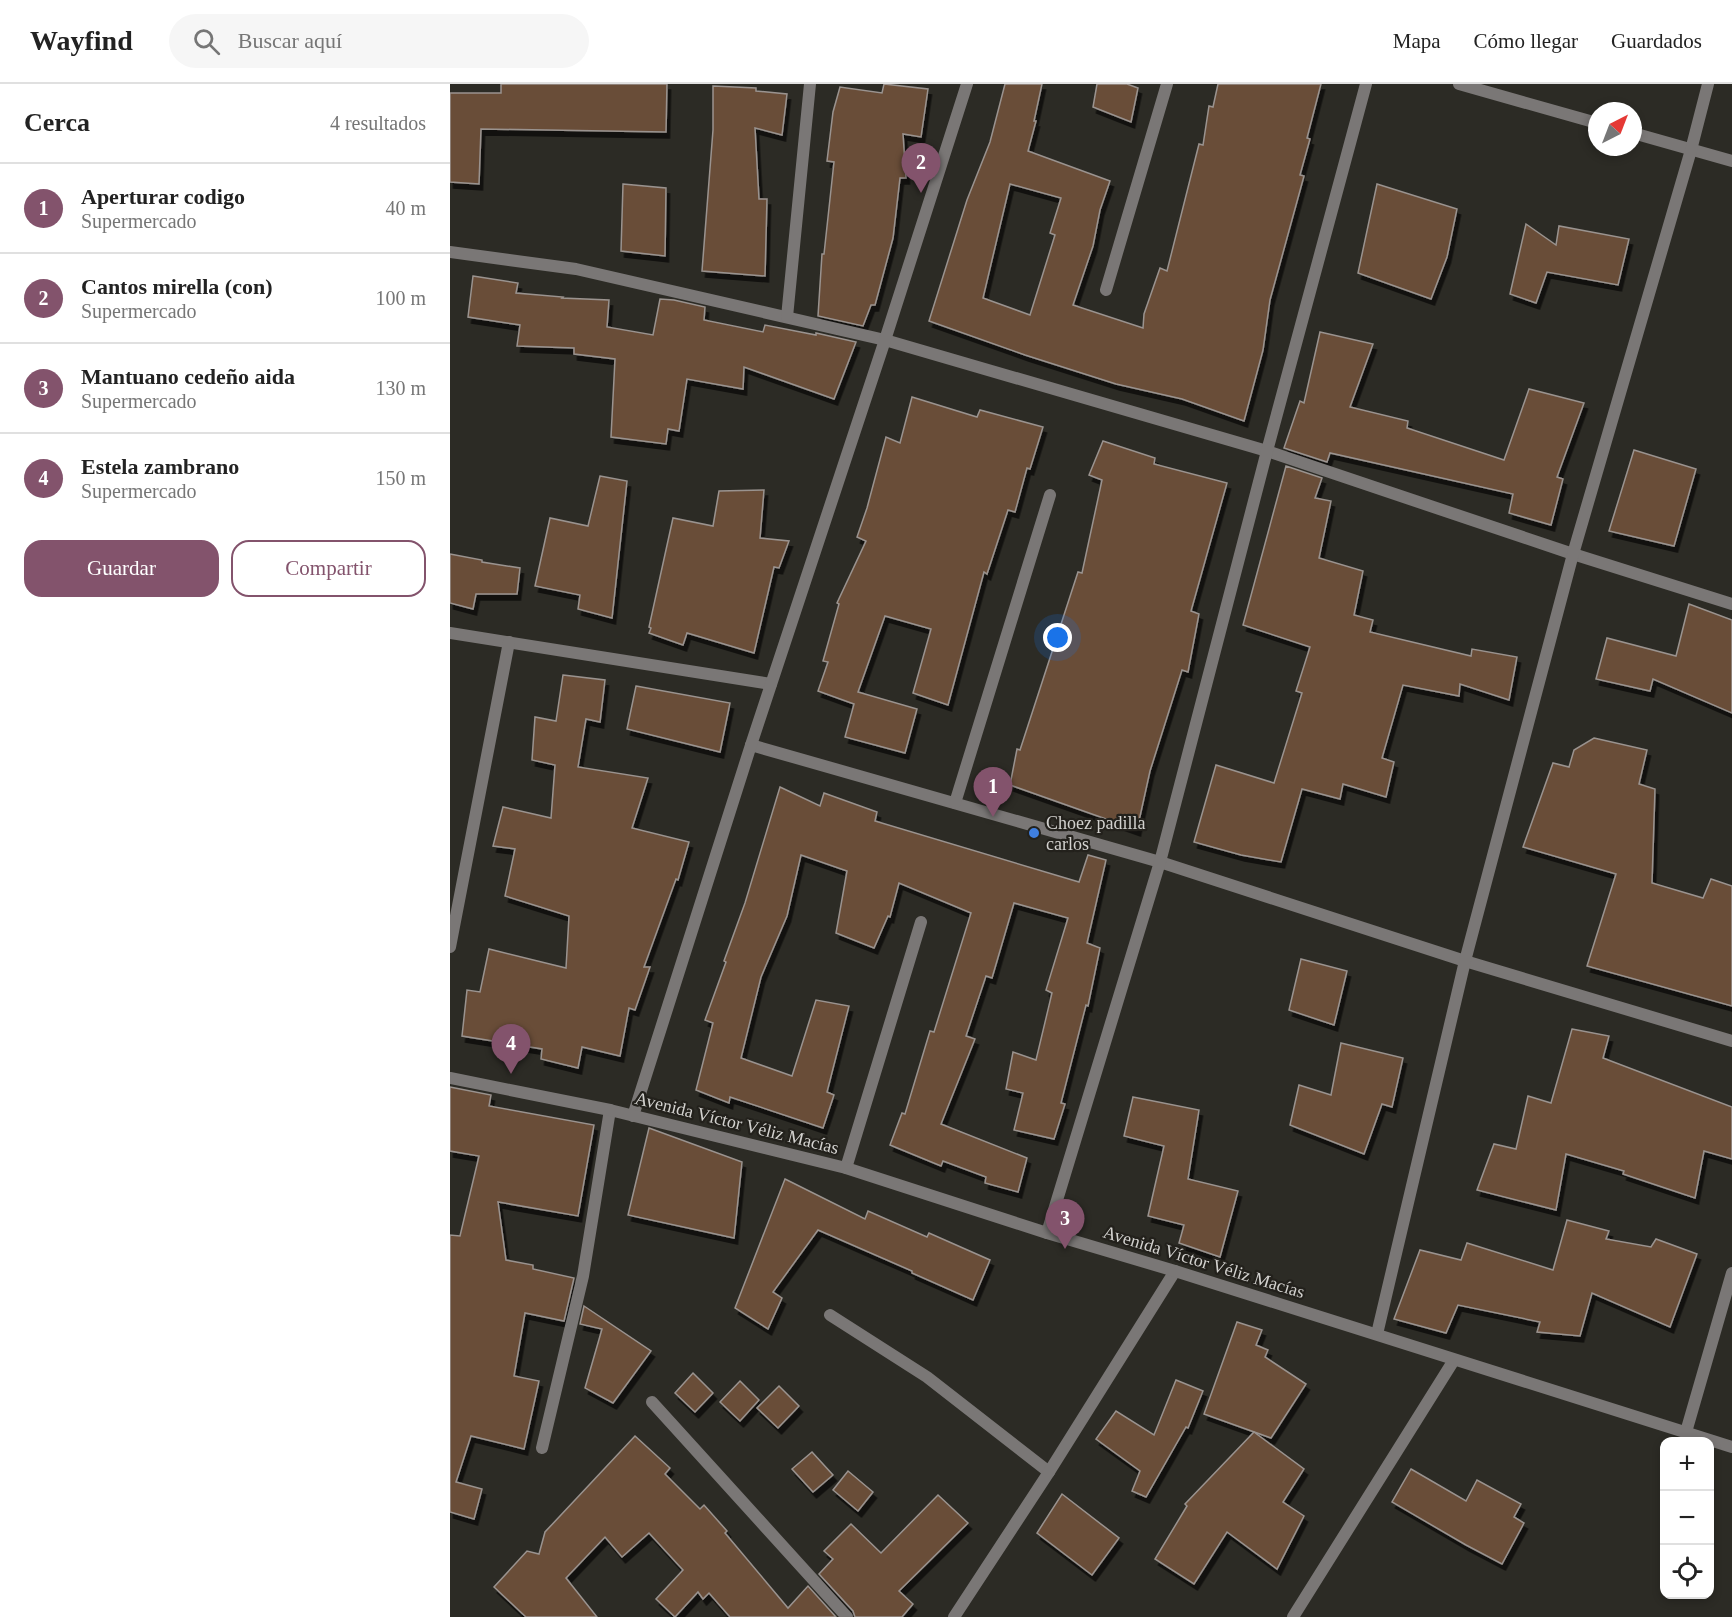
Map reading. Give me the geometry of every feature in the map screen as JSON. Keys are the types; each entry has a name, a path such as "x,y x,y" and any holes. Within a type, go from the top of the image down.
{"street":[{"path":"787,317 810,84"},
{"path":"633,1116 751,745 967,84"},
{"path":"1106,290 1167,84"},
{"path":"1047,1233 1160,862 1366,84"},
{"path":"1459,84 1588,120"},
{"path":"1377,1334 1465,961 1573,554 1691,150 1708,84"},
{"path":"1642,136 1732,161"},
{"path":"450,252 576,269 885,340 1267,451 1573,554 1732,604"},
{"path":"955,803 1050,495"},
{"path":"450,633 771,684"},
{"path":"450,947 509,642"},
{"path":"751,745 1160,862 1465,961 1732,1041"},
{"path":"846,1168 921,922"},
{"name":"Avenida Víctor Véliz Macías","path":"450,1078 610,1110 846,1168 1732,1447"},
{"path":"542,1448 582,1276 610,1110"},
{"path":"954,1617 1049,1472 1175,1271"},
{"path":"1686,1432 1732,1272"},
{"path":"830,1315 927,1377 1049,1472"},
{"path":"1293,1617 1454,1360"},
{"path":"652,1402 847,1617"}],"building":[{"path":"501,84 667,84 666,132 481,129 479,184 450,182 450,93 501,93"},
{"path":"884,84 928,89 921,137 903,134 906,178 900,178 893,238 875,305 871,305 863,326 818,316 822,254 824,254 834,162 827,161 833,112 840,87 882,93"},
{"path":"1005,84 1042,84 1028,151 1110,181 1100,210 1093,246 1073,305 1143,328 1144,314 1160,268 1167,271 1199,144 1203,145 1209,106 1213,107 1218,84 1321,84 1300,175 1304,176 1270,300 1263,350 1244,421 1182,399 1116,384 929,321 967,200 990,142","holes":["1010,184 1061,198 1050,233 1055,235 1030,315 983,298"]},
{"path":"1097,84 1127,84 1138,88 1131,122 1093,107"},
{"path":"713,86 756,88 756,91 787,94 782,135 755,128 759,199 767,199 765,276 702,271 713,130"},
{"path":"623,184 666,188 665,256 621,251"},
{"path":"1377,184 1457,209 1447,257 1431,299 1358,273"},
{"path":"1526,224 1556,245 1559,226 1629,239 1618,285 1547,272 1536,303 1510,294"},
{"path":"473,276 518,283 516,293 609,300 607,327 653,335 660,299 705,307 704,320 763,332 765,325 856,342 834,399 744,367 743,389 687,379 679,431 668,429 666,444 611,437 615,359 574,354 574,348 517,346 520,325 468,317"},
{"path":"1320,332 1373,344 1350,407 1408,421 1407,428 1504,460 1529,389 1584,403 1557,477 1563,479 1551,525 1509,513 1513,494 1330,453 1327,462 1284,448 1300,401 1304,403"},
{"path":"912,397 977,417 980,410 1043,427 1030,469 1027,468 1015,512 1008,510 987,574 984,572 948,705 913,693 931,629 885,616 858,692 917,709 905,753 845,737 854,704 818,691 828,662 823,661 839,604 837,603 866,541 857,537 886,437 900,443"},
{"path":"1103,441 1155,458 1154,464 1227,483 1191,611 1199,614 1188,672 1182,670 1150,771 1137,830 1010,785 1017,749 1020,750 1078,572 1082,573 1102,480 1089,475"},
{"path":"1634,450 1696,469 1674,546 1609,531"},
{"path":"1286,466 1322,478 1315,498 1331,501 1319,558 1363,571 1354,615 1373,620 1370,632 1471,656 1472,649 1517,657 1509,700 1460,684 1459,696 1403,685 1382,758 1394,762 1386,797 1343,784 1340,799 1302,789 1281,862 1241,855 1194,842 1216,765 1274,783 1302,693 1296,691 1310,647 1243,625"},
{"path":"600,476 627,481 612,618 578,609 580,595 535,586 550,518 588,526"},
{"path":"764,490 760,538 789,541 779,568 774,567 754,653 687,633 683,645 649,633 673,518 713,526 719,491"},
{"path":"450,554 520,568 517,594 476,594 473,609 450,603"},
{"path":"1689,604 1732,620 1732,713 1653,679 1650,691 1596,679 1607,638 1676,656"},
{"path":"563,675 605,680 600,722 586,719 578,767 648,778 632,828 689,842 678,880 676,879 644,967 650,967 635,1010 629,1008 620,1056 582,1047 578,1068 541,1059 542,1049 462,1036 467,990 480,992 489,949 566,968 569,916 505,896 515,849 493,846 503,807 551,818 555,765 532,760 535,717 556,721"},
{"path":"636,686 730,703 720,752 627,729"},
{"path":"1594,738 1647,750 1639,784 1655,789 1652,883 1703,898 1711,879 1732,886 1732,1006 1587,966 1616,874 1523,847 1553,763 1569,767 1574,750"},
{"path":"780,787 820,806 824,793 877,812 875,821 1079,882 1088,855 1106,860 1087,943 1100,948 1088,1006 1086,1005 1061,1103 1065,1104 1054,1139 1014,1130 1023,1093 1006,1089 1013,1052 1036,1060 1052,993 1046,990 1068,918 1014,903 992,978 986,976 966,1036 975,1039 941,1124 1027,1158 1018,1192 985,1183 986,1177 943,1161 941,1166 890,1145 902,1113 905,1114 930,1031 934,1032 971,913 899,883 890,917 888,916 874,948 836,933 847,871 801,855 787,916 761,977 741,1058 792,1076 816,1000 849,1006 827,1092 834,1095 823,1128 730,1097 729,1103 696,1090 713,1023 705,1020 745,903"},
{"path":"1301,959 1347,971 1334,1025 1289,1010"},
{"path":"1572,1029 1609,1036 1603,1058 1732,1107 1732,1159 1704,1151 1695,1198 1623,1174 1624,1171 1566,1154 1556,1210 1477,1190 1494,1144 1516,1149 1528,1096 1551,1103"},
{"path":"1341,1043 1403,1058 1392,1107 1382,1104 1364,1154 1290,1125 1299,1085 1331,1095"},
{"path":"450,1087 491,1095 489,1106 594,1125 578,1216 498,1202 506,1260 533,1265 533,1269 574,1278 564,1321 525,1313 514,1376 539,1381 524,1449 471,1436 456,1482 482,1489 474,1519 450,1512 450,1235 460,1236 479,1156 450,1151"},
{"path":"1133,1097 1199,1110 1188,1179 1238,1191 1220,1257 1179,1243 1184,1225 1148,1216 1164,1146 1124,1136"},
{"path":"649,1128 742,1162 734,1238 628,1215"},
{"path":"785,1179 865,1219 868,1211 927,1237 929,1233 990,1260 973,1300 818,1230 773,1292 782,1298 768,1329 735,1308"},
{"path":"1567,1220 1609,1231 1606,1239 1651,1247 1656,1239 1697,1254 1670,1327 1592,1293 1580,1336 1537,1332 1540,1322 1458,1305 1446,1333 1394,1319 1420,1250 1461,1260 1467,1243 1553,1270"},
{"path":"584,1306 651,1351 613,1403 585,1388 602,1329 580,1324"},
{"path":"1237,1322 1262,1330 1256,1345 1268,1350 1265,1357 1306,1384 1271,1438 1204,1414"},
{"path":"693,1373 713,1393 695,1412 675,1393"},
{"path":"1176,1380 1203,1391 1188,1428 1186,1427 1146,1497 1132,1491 1140,1471 1096,1439 1116,1411 1154,1435"},
{"path":"740,1381 759,1400 740,1421 720,1402"},
{"path":"779,1386 799,1406 778,1428 757,1408"},
{"path":"1254,1432 1304,1469 1283,1502 1304,1516 1277,1569 1227,1532 1194,1584 1155,1559 1187,1506 1185,1504"},
{"path":"635,1436 670,1468 665,1474 700,1509 704,1505 788,1608 808,1586 836,1617 730,1617 709,1593 703,1599 698,1592 675,1617 656,1599 683,1570 649,1533 622,1557 605,1537 566,1578 597,1617 526,1617 494,1587 527,1551 539,1554 545,1532"},
{"path":"812,1452 833,1475 813,1492 792,1469"},
{"path":"1411,1469 1466,1501 1477,1480 1521,1504 1514,1517 1524,1523 1502,1564 1392,1502"},
{"path":"848,1471 873,1492 858,1511 833,1490"},
{"path":"1062,1494 1119,1538 1092,1575 1037,1533"},
{"path":"938,1495 968,1523 899,1591 913,1604 902,1617 855,1617 853,1611 819,1574 833,1559 824,1551 851,1524 881,1553"}],"place":[{"name":"Cantos mirella (con)","path":"921,193"},
{"name":"Aperturar codigo","path":"993,817"},
{"name":"Choez padilla carlos","path":"1034,833"},
{"name":"Estela zambrano","path":"511,1074"},
{"name":"Mantuano cedeño aida","path":"1065,1249"}]}
